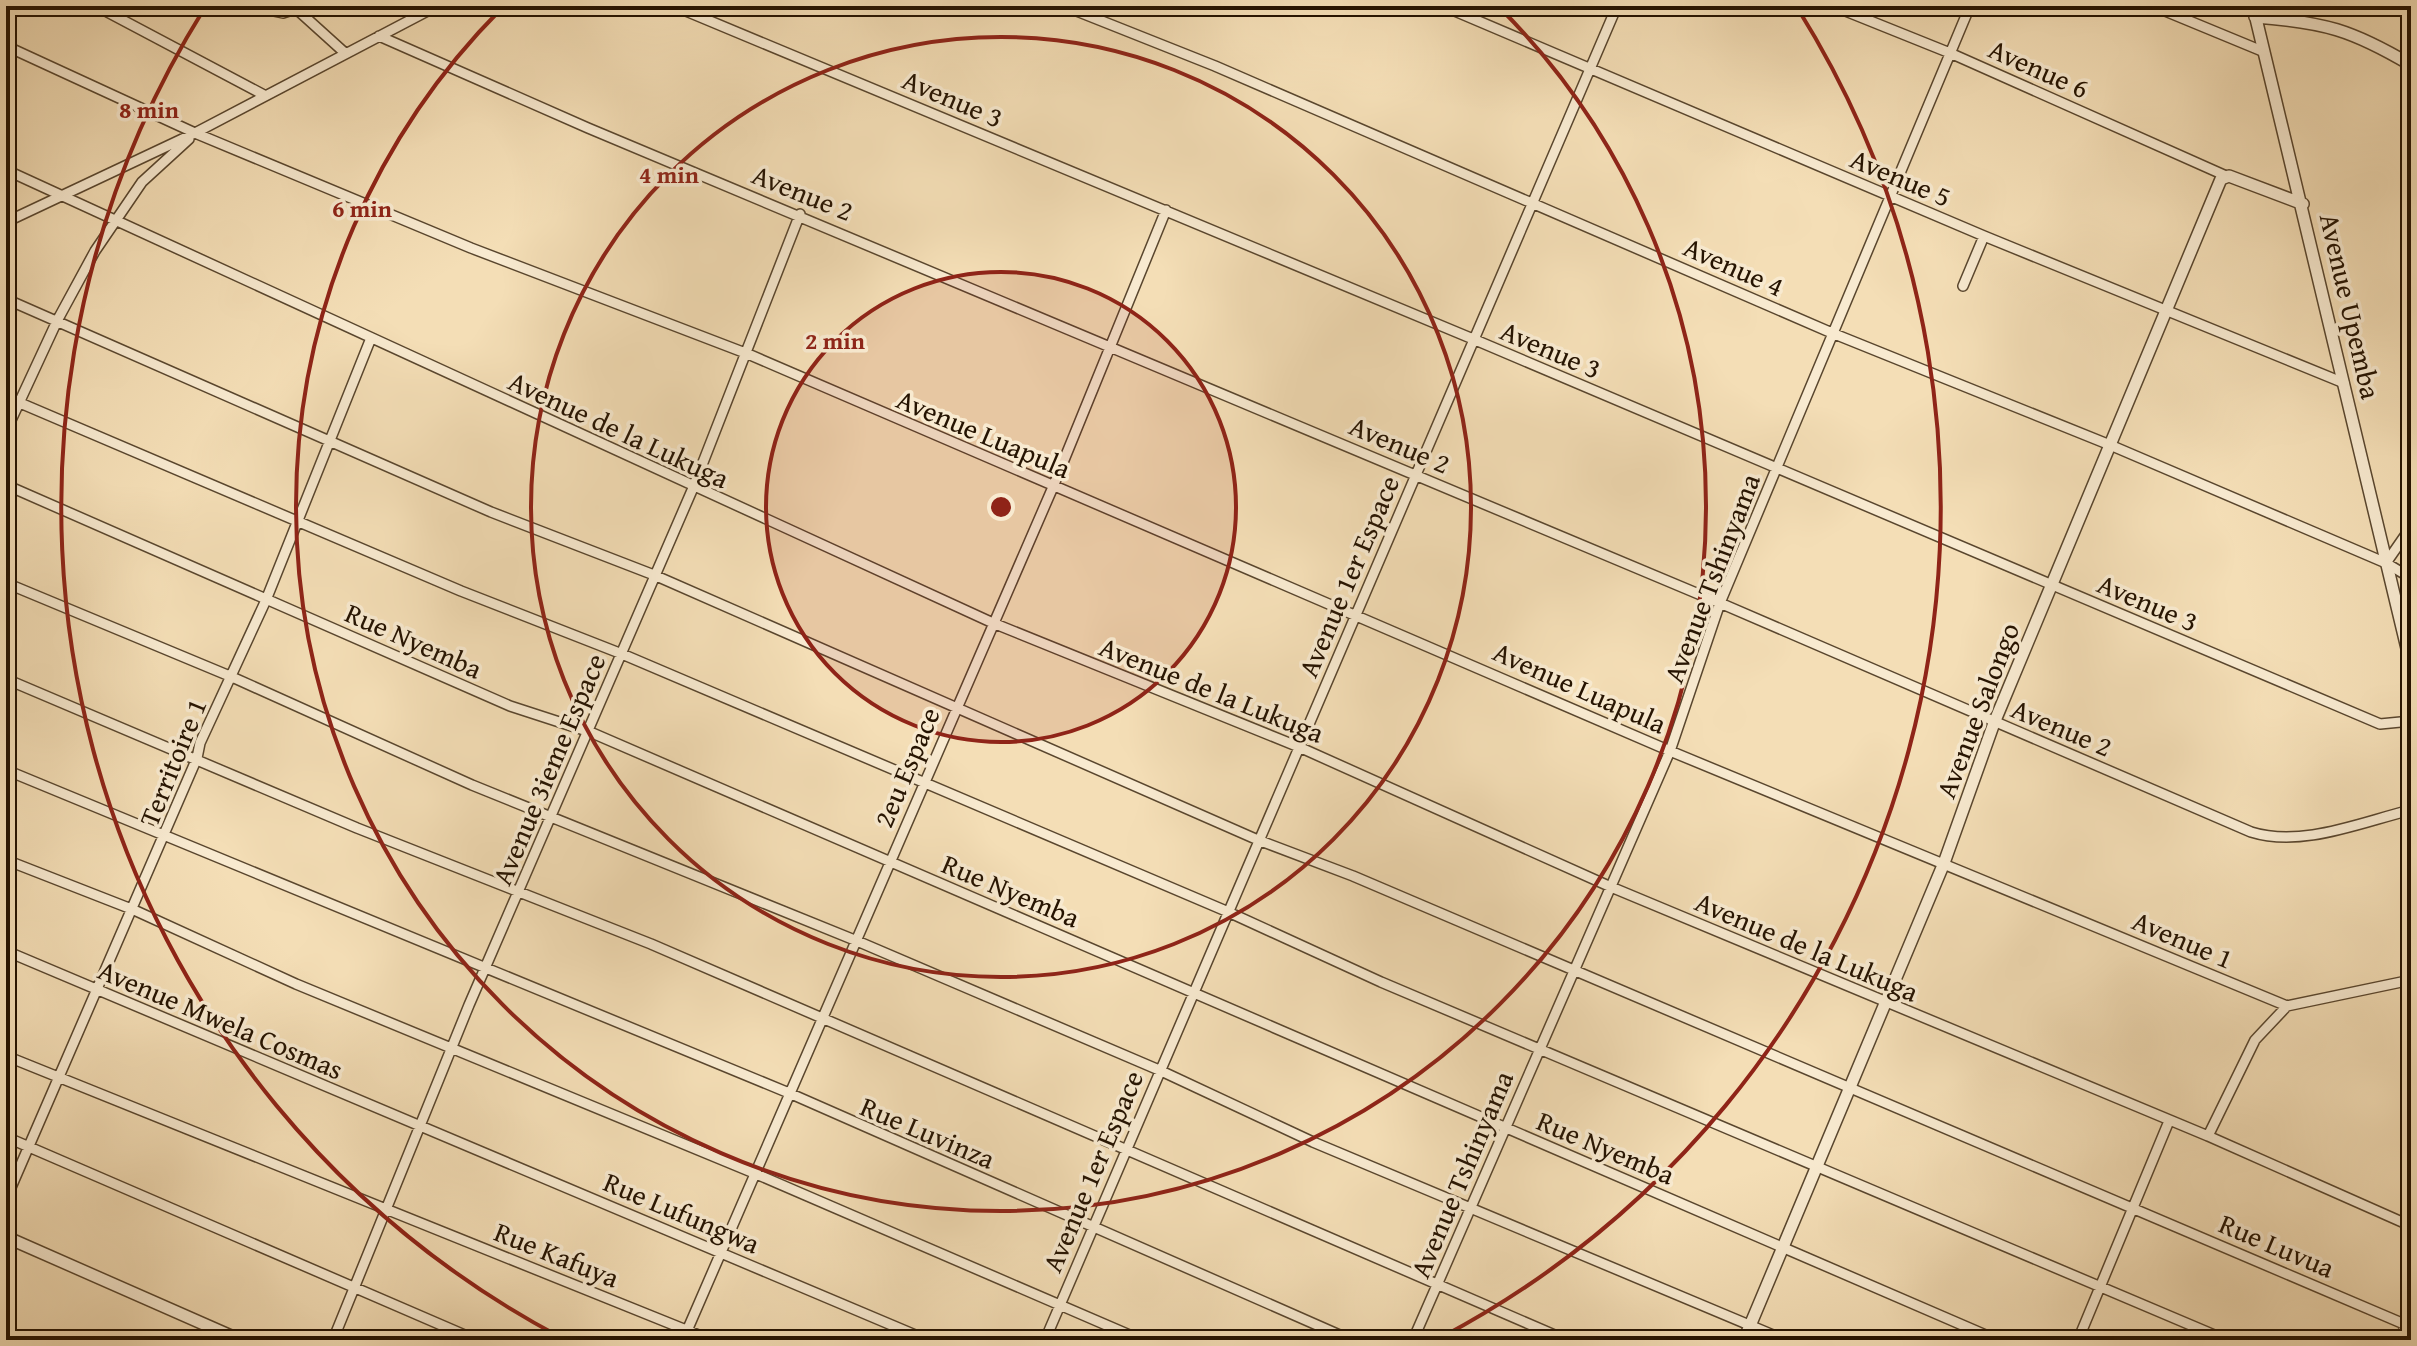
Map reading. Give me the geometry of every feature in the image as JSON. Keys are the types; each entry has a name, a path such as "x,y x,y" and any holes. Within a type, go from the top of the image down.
{"street":[{"path":"96,6 264,95"},
{"path":"250,6 275,13 294,8 345,53"},
{"path":"6,222 195,133 437,6"},
{"name":"Avenue 3","path":"674,6 1473,339 2380,724 2411,721"},
{"name":"Avenue 4","path":"1064,6 1531,201 1832,333 2110,445 2386,563 2411,578"},
{"name":"Avenue 5","path":"1443,6 1590,71 2165,312 2344,383"},
{"name":"Avenue 1er Espace","path":"1045,1340 1226,911 1617,6"},
{"name":"Avenue 6","path":"1833,6 1950,53 2224,175"},
{"name":"Avenue Tshinyama","path":"1413,1340 1670,751 1720,603 1970,6"},
{"path":"2153,6 2262,51"},
{"path":"2254,12 2347,30 2411,65"},
{"name":"Avenue Upemba","path":"2254,12 2303,204 2411,665"},
{"name":"Avenue 2","path":"379,36 588,128 1416,474 1994,723 2270,838 2296,838 2411,810"},
{"name":"Avenue Luapula","path":"6,46 195,133 471,248 748,354 1053,487 1355,612 1670,751 1944,863"},
{"path":"6,431 57,321 95,251 142,182 195,133"},
{"name":"Avenue de la Lukuga","path":"6,170 693,488 993,623 1299,747 1611,887 2208,1136 2411,1226"},
{"path":"2224,175 2303,204"},
{"name":"Avenue Salongo","path":"1744,1340 1944,863 1994,723 2224,175"},
{"name":"2eu Espace","path":"683,1340 1053,487 1166,210"},
{"name":"Avenue 3ieme Espace","path":"333,1340 485,970 693,488 748,354 800,214"},
{"path":"1963,286 1984,236"},
{"name":"Rue Luvua","path":"6,299 491,512 654,575 957,705 1258,840 1353,876 2404,1324"},
{"name":"Territoire 1","path":"6,1199 166,835 200,743 266,600 371,338"},
{"path":"6,397 461,591 622,654 1226,911 1381,982 2226,1340"},
{"name":"Rue Nyemba","path":"6,485 510,706 590,732 1193,991 1349,1063 1997,1340"},
{"path":"2386,563 2411,527"},
{"path":"6,583 232,677 393,751 857,941 1159,1070 1313,1142 1785,1340"},
{"path":"6,679 518,894 651,944 1566,1340"},
{"name":"Rue Luvinza","path":"6,770 789,1093 1351,1340"},
{"path":"6,860 134,910 453,1051 754,1173 1141,1340"},
{"name":"Avenue 1","path":"1944,863 2287,1006"},
{"name":"Avenue Mwela Cosmas","path":"6,951 419,1128"},
{"path":"2208,1136 2255,1040 2287,1006 2411,980"},
{"name":"Rue Kafuya","path":"6,1056 711,1340"},
{"path":"2078,1340 2169,1121"},
{"name":"Rue Lufungwa","path":"419,1128 927,1340"},
{"path":"6,1137 476,1340"},
{"path":"6,1237 240,1340"},
{"path":"2399,1340 2404,1324 2411,1315"}]}
